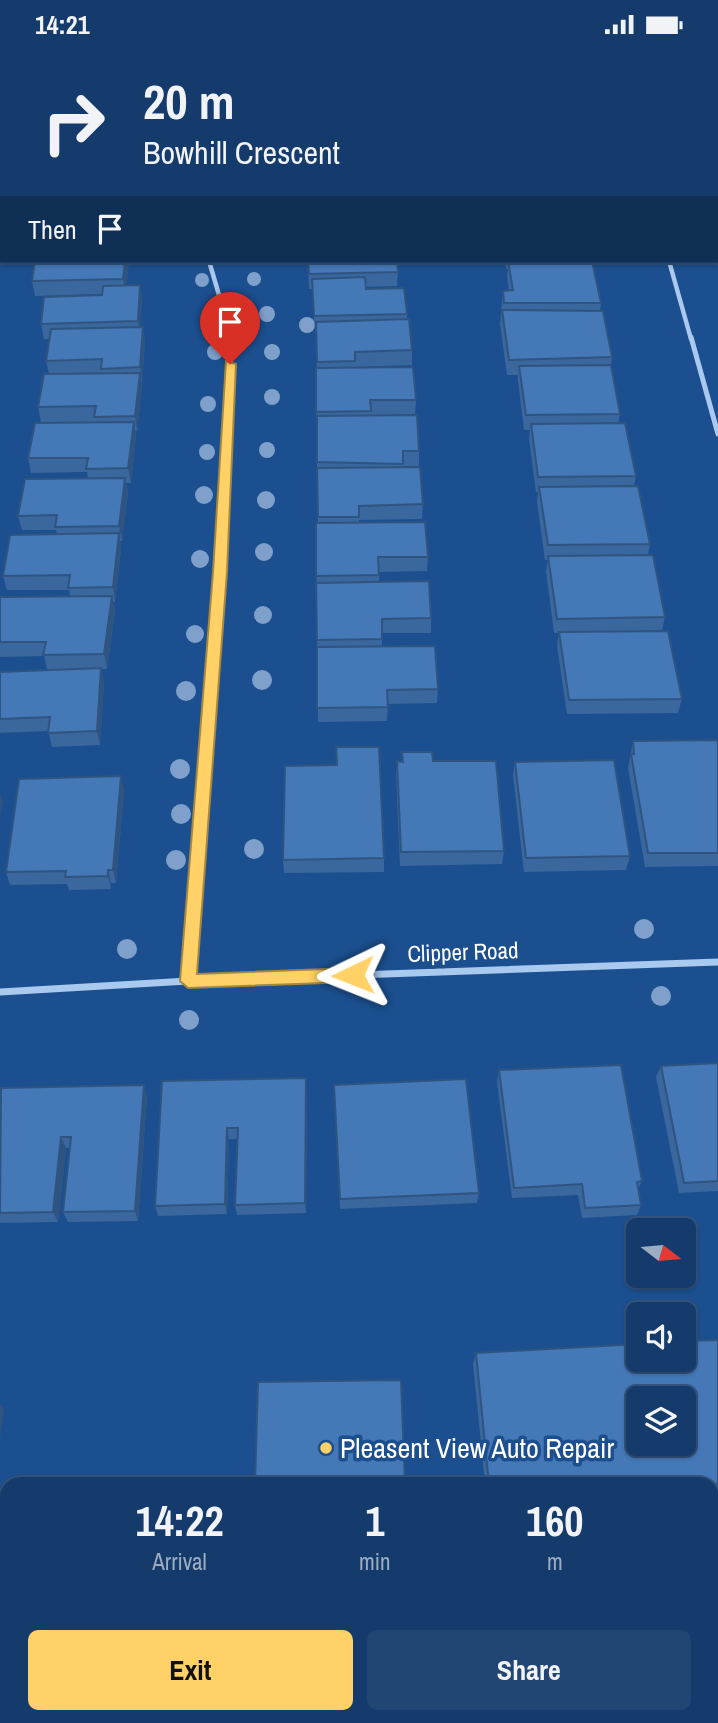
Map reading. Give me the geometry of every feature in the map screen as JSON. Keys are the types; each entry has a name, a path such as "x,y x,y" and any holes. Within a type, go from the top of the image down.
{"street":[{"path":"188,981 220,572 232,338 210,263"},
{"path":"670,263 718,434"},
{"name":"Clipper Road","path":"0,992 188,981 718,962"}],"building":[{"path":"35,263 125,263 123,279 32,281"},
{"path":"308,263 397,263 398,272 309,274"},
{"path":"508,263 592,263 601,303 504,303 503,291 513,290"},
{"path":"365,277 366,289 404,288 407,314 314,316 312,279"},
{"path":"140,285 138,321 41,324 44,297 102,295 103,286"},
{"path":"502,310 603,311 612,357 509,360"},
{"path":"409,319 412,350 355,352 355,361 317,362 316,322"},
{"path":"143,327 140,367 101,369 102,359 46,361 51,329"},
{"path":"611,365 620,414 526,415 519,366"},
{"path":"413,367 416,400 370,400 371,411 316,412 316,368"},
{"path":"140,373 135,416 94,417 96,406 38,407 44,374"},
{"path":"417,415 419,451 403,451 403,464 317,462 317,416"},
{"path":"134,422 128,468 86,469 88,458 28,458 35,423"},
{"path":"625,423 636,476 538,477 531,424"},
{"path":"420,467 423,504 359,506 359,517 318,517 317,468"},
{"path":"125,478 119,526 55,527 57,515 18,516 25,479"},
{"path":"638,486 650,544 548,545 539,487"},
{"path":"425,522 428,557 378,557 379,575 316,576 316,523"},
{"path":"119,533 113,587 68,588 70,575 3,576 10,535"},
{"path":"653,555 665,617 557,619 548,556"},
{"path":"429,581 431,618 382,619 382,639 317,640 316,583"},
{"path":"112,596 104,654 43,655 46,642 0,642 0,597"},
{"path":"668,631 682,699 569,700 559,632"},
{"path":"435,646 438,689 387,690 388,707 317,708 317,647"},
{"path":"101,668 97,731 48,733 50,717 0,719 0,672"},
{"path":"717,740 718,853 648,853 631,754 634,754 633,741"},
{"path":"336,747 379,747 384,858 283,860 285,766 337,765"},
{"path":"402,752 432,752 433,761 496,761 504,851 401,852 397,761 403,762"},
{"path":"614,760 630,856 526,858 515,762"},
{"path":"121,776 113,870 108,870 108,876 65,877 66,871 6,872 19,779"},
{"path":"718,1063 718,1181 684,1183 661,1066"},
{"path":"621,1065 642,1181 637,1182 641,1205 585,1208 582,1184 514,1188 499,1070"},
{"path":"306,1078 305,1203 235,1205 238,1128 227,1128 225,1204 155,1206 162,1081"},
{"path":"466,1079 479,1193 340,1199 334,1085"},
{"path":"144,1085 135,1211 63,1212 71,1137 61,1137 53,1212 0,1213 1,1088"},
{"path":"718,1340 718,1477 488,1477 476,1353 626,1345 626,1372 696,1372 696,1341"},
{"path":"401,1380 405,1477 255,1477 258,1382"}],"place":[{"name":"Pleasent View Auto Repair","path":"326,1448"}],"route":[{"path":"230,364 220,572 188,981 353,975"}]}
